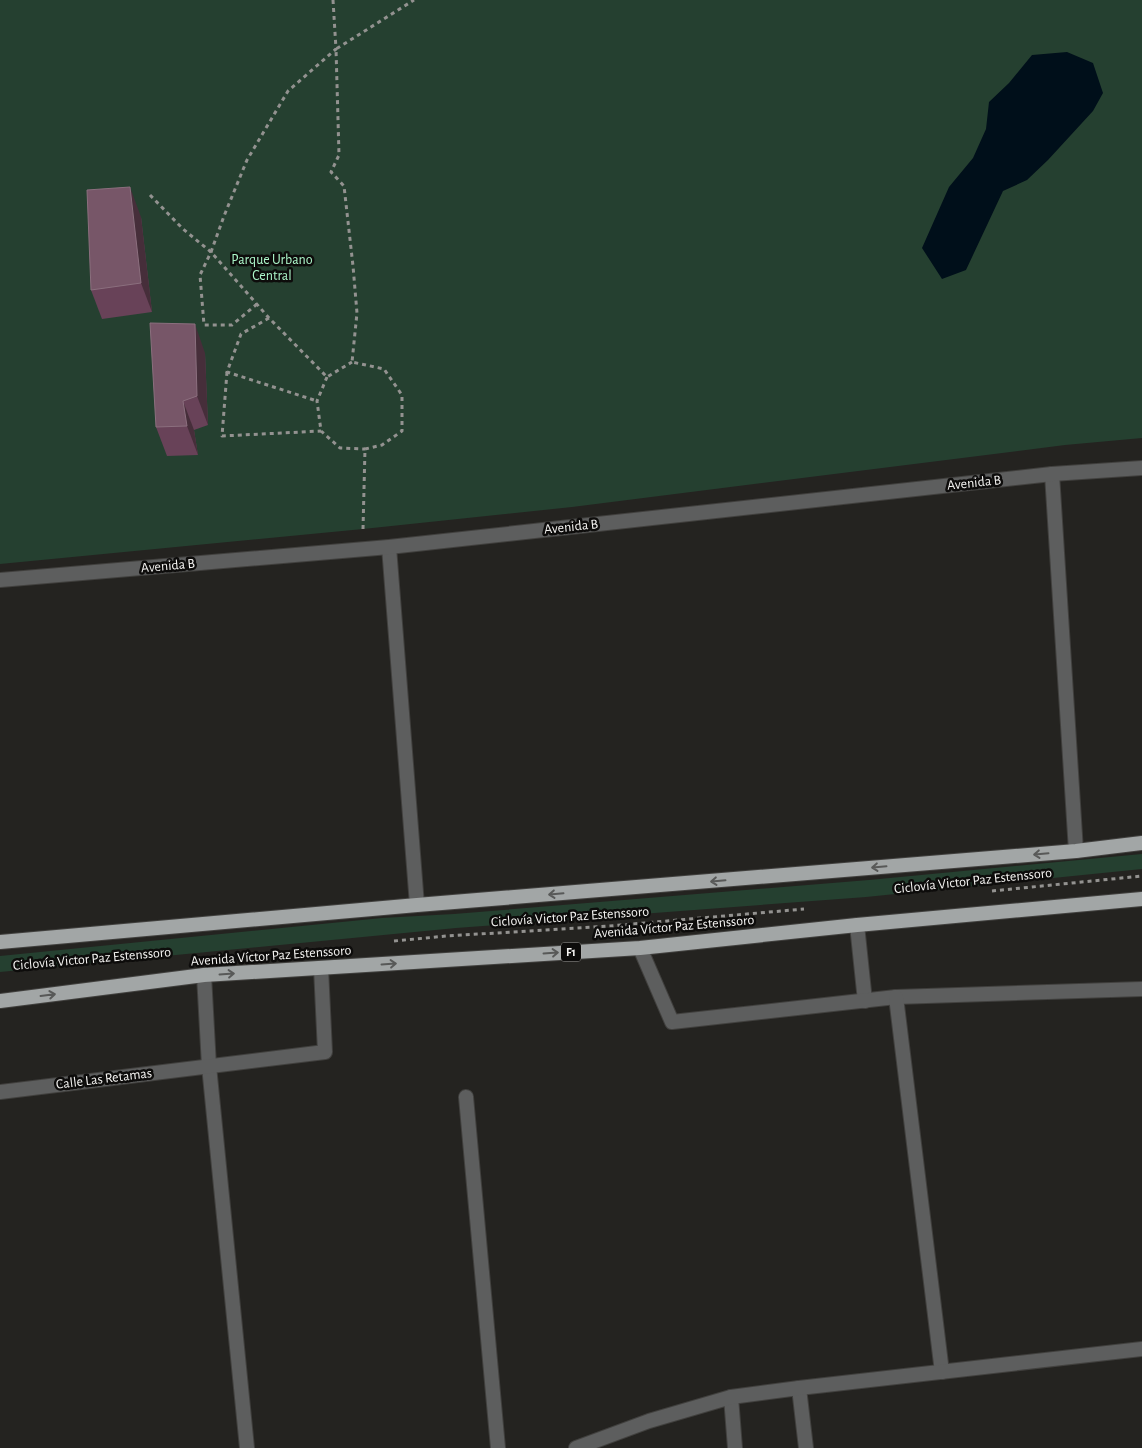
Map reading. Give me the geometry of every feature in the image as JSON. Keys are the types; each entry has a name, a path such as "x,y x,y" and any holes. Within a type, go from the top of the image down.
{"highway":[{"path":"0,942 417,905 1076,851 1142,843"},
{"name":"Avenida Víctor Paz Estenssoro","path":"0,1001 204,976 640,948 858,925 1142,899"}],"street":[{"name":"Avenida B","path":"0,580 389,547 1052,474 1142,468"},
{"path":"1052,474 1076,851"},
{"path":"389,547 417,905"},
{"path":"858,925 865,1001"},
{"path":"640,948 672,1022 896,997 1142,989"},
{"name":"Calle Las Retamas","path":"0,1092 325,1052 321,968"},
{"path":"204,976 209,1066 247,1448"},
{"path":"896,997 942,1372"},
{"path":"466,1097 498,1448"},
{"path":"576,1448 649,1421 731,1397 1142,1349"},
{"path":"799,1388 806,1448"},
{"path":"731,1397 735,1448"}],"path":[{"path":"333,0 340,155 331,172 344,186 354,266 357,313 352,362"},
{"path":"257,304 232,325 204,325 200,275 211,252 246,160 288,91 336,49 414,0"},
{"path":"150,195 183,228 211,252 269,318 327,378"},
{"path":"269,318 241,334 227,372 222,436 322,431"},
{"path":"352,362 384,368 402,395 402,431 382,444 365,450 340,448 322,431 317,401 327,378 352,362"},
{"path":"227,372 317,401"},
{"path":"362,529 365,450"},
{"name":"Ciclovía Victor Paz Estenssoro","path":"985,891 1142,876"},
{"name":"Ciclovía Victor Paz Estenssoro","path":"387,942 447,936 610,926 807,908"}],"green space":[{"name":"Parque Urbano Central","path":"0,0 1142,0 1142,438 1065,445 572,507 0,564"},
{"path":"1142,854 1142,869 866,897 456,928 0,972 0,956 382,918 454,914 869,880"}],"water":[{"path":"1067,52 1093,63 1103,93 1093,111 1048,160 1027,180 1003,191 966,270 942,279 922,248 949,187 973,158 986,129 989,102 1009,83 1032,55"}],"building":[{"path":"130,187 141,283 91,290 87,190"},
{"path":"150,323 195,324 197,396 183,401 187,426 156,427"}]}
